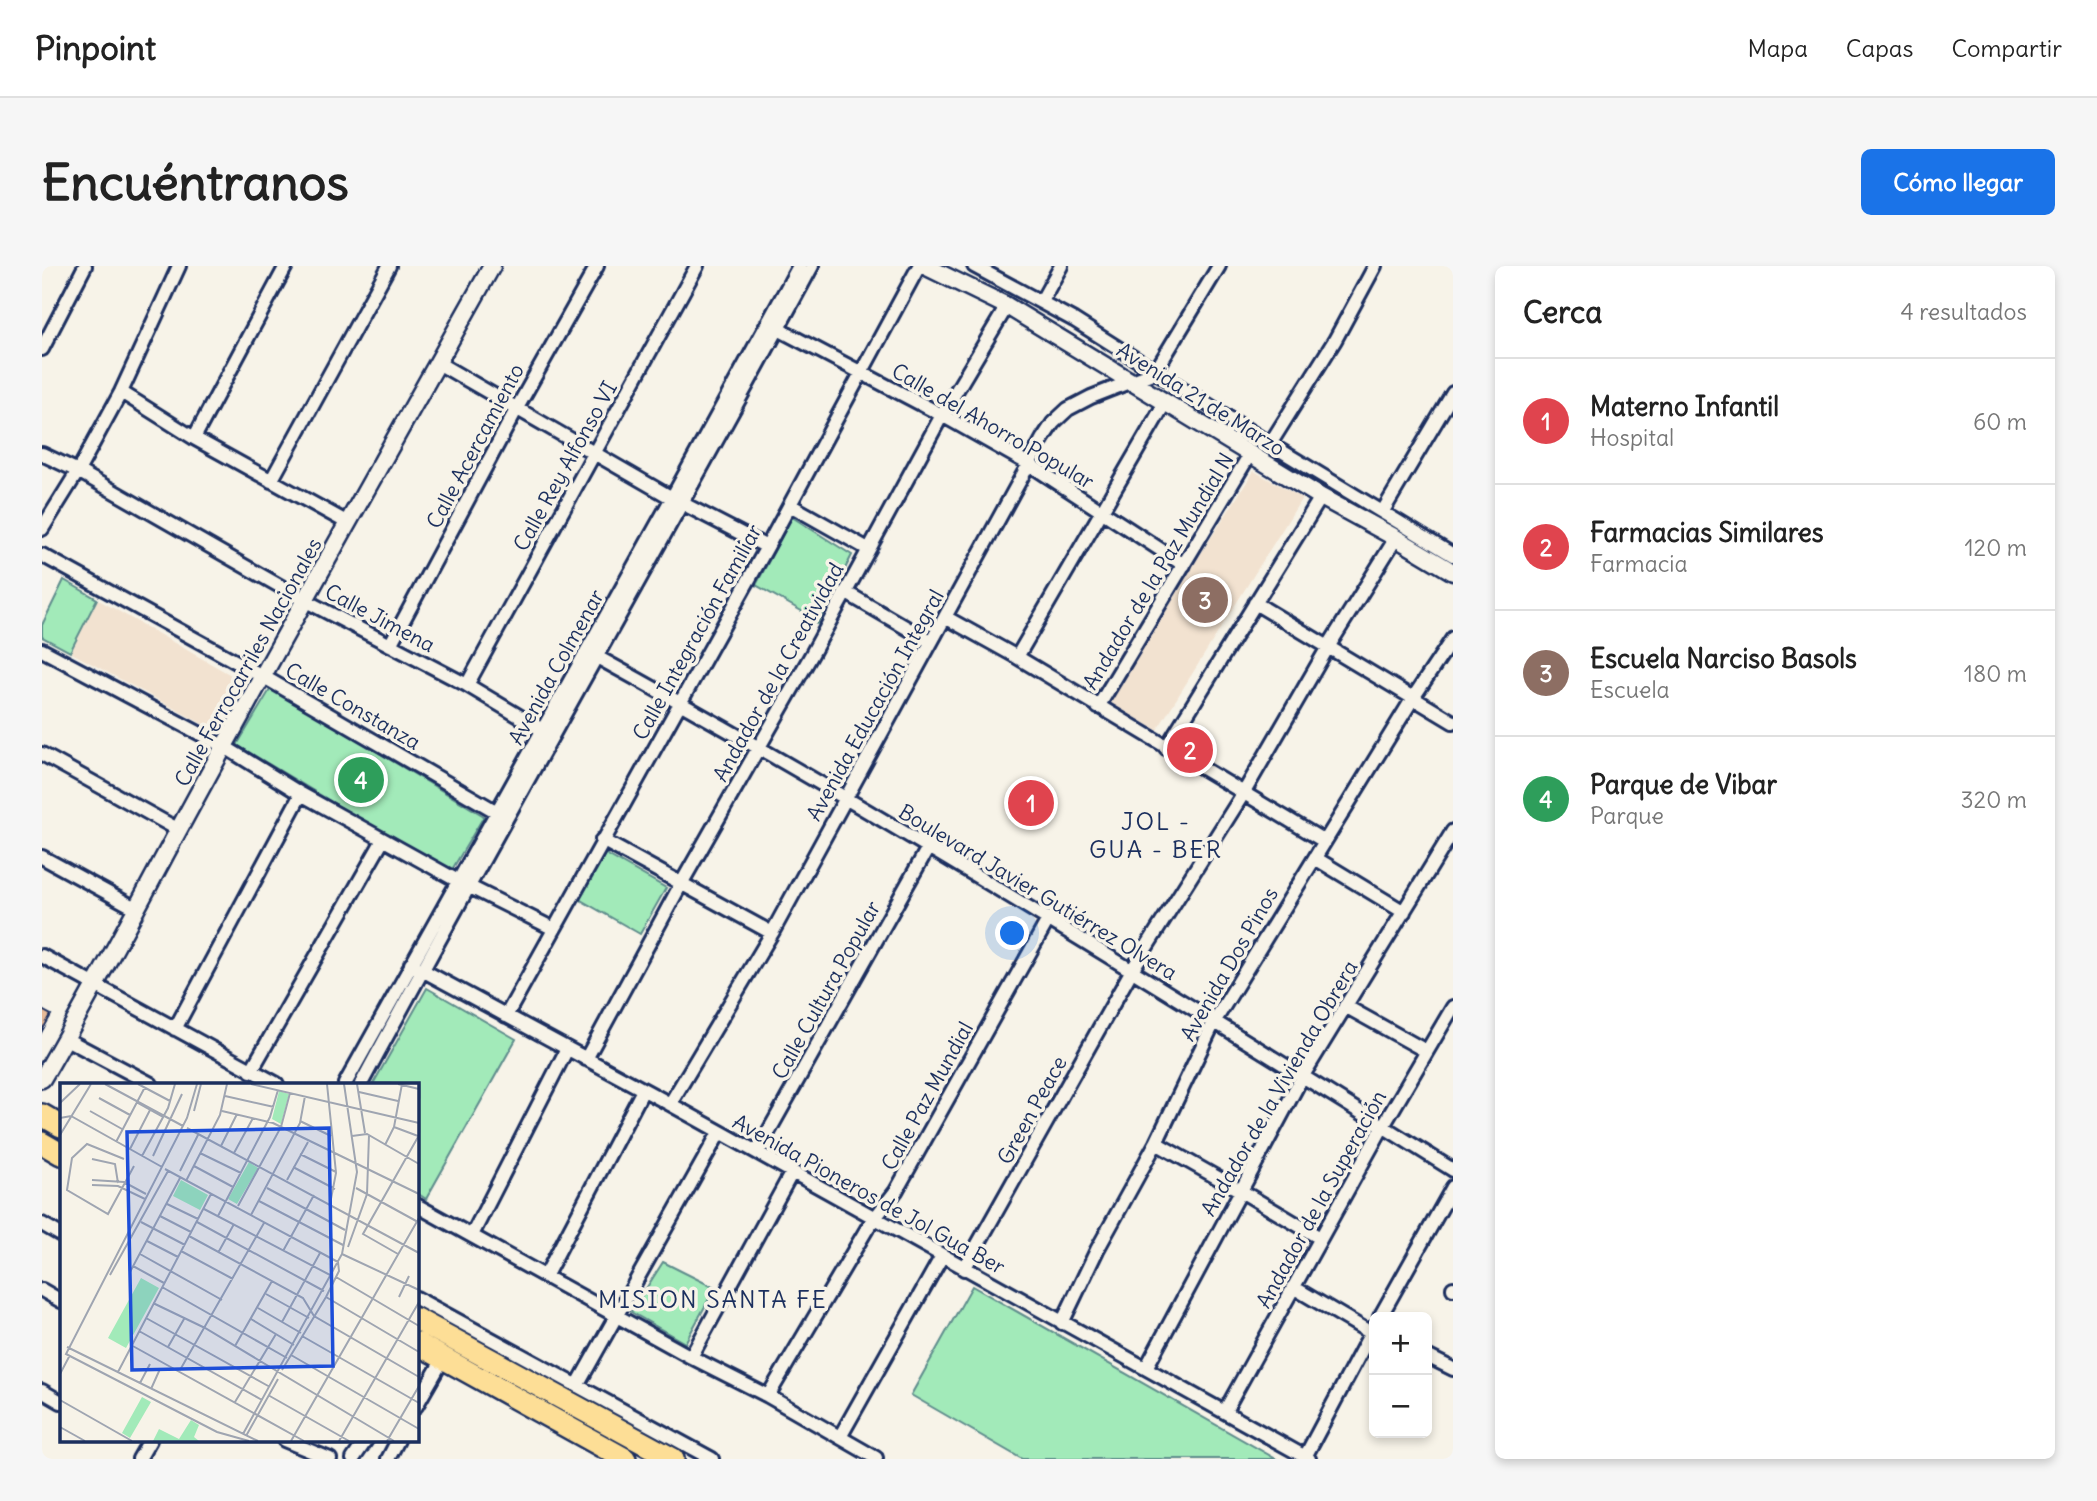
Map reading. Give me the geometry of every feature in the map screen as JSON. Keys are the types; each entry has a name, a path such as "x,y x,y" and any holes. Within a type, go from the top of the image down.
{"main road":[{"path":"42,1115 60,1125"},
{"path":"42,1143 60,1153"},
{"path":"418,1320 673,1459"},
{"path":"418,1346 625,1459"}],"street":[{"path":"42,349 85,266"},
{"path":"42,528 78,471 121,392 179,266"},
{"path":"194,438 286,266"},
{"path":"271,481 389,266"},
{"name":"Calle Acercamiento","path":"390,645 517,408 597,266"},
{"name":"Calle Rey Alfonso VI","path":"467,685 697,266"},
{"name":"Avenida Colmenar","path":"463,884 497,811 597,657 799,266"},
{"name":"Avenida Colmenar","path":"346,1083 416,967 812,266"},
{"name":"Calle Integración Familiar","path":"506,1016 767,547 919,266"},
{"name":"Avenida 21 de Marzo","path":"925,266 1007,306 1321,497 1453,572"},
{"path":"974,266 1041,302 1453,555"},
{"path":"1041,302 1061,266"},
{"path":"1155,372 1219,266"},
{"path":"1270,444 1335,340 1375,266"},
{"name":"Calle Ferrocarriles Nacionales","path":"42,1079 97,984 488,267"},
{"name":"Andador de la Creatividad","path":"586,1059 942,415 1007,306"},
{"name":"Calle del Ahorro Popular","path":"778,329 1029,464 1184,565"},
{"path":"438,363 677,501 767,547"},
{"name":"Avenida Educación Integral","path":"670,1104 772,933 1053,422 1068,409 1091,397 1155,372"},
{"path":"121,392 194,438 348,523"},
{"path":"1383,511 1453,393"},
{"path":"1017,657 1166,401"},
{"name":"Calle Jimena","path":"42,454 78,471 306,601 467,685 547,734"},
{"name":"Andador de la Paz Mundial N","path":"1098,707 1250,454"},
{"path":"1166,748 1321,497"},
{"path":"790,505 868,549"},
{"name":"Green Peace","path":"964,1269 1132,970 1243,794 1328,647 1396,538"},
{"name":"Calle Constanza","path":"42,555 264,677 497,811"},
{"path":"845,592 931,642"},
{"path":"1255,603 1453,722"},
{"path":"945,617 1017,657 1324,841"},
{"name":"Avenida Dos Pinos","path":"1062,1323 1097,1250 1156,1143 1214,1022 1413,698 1453,638"},
{"path":"42,650 225,747 300,794 463,884 554,929"},
{"name":"Boulevard Javier Gutiérrez Olvera","path":"597,657 929,846 1453,1170"},
{"path":"42,754 179,830"},
{"path":"175,1029 300,794"},
{"name":"Andador de la Vivienda Obrera","path":"1146,1368 1303,1077 1453,831"},
{"path":"251,1071 383,840"},
{"path":"603,840 772,933"},
{"name":"Calle Cultura Popular","path":"757,1152 929,846"},
{"path":"42,857 137,909"},
{"path":"1315,858 1404,912"},
{"name":"Calle Paz Mundial","path":"768,1396 874,1217 896,1191 1049,918"},
{"path":"42,956 274,1083"},
{"name":"Avenida Colmenar","path":"361,1083 416,967"},
{"name":"Avenida Pioneros de Jol Gua Ber","path":"416,967 670,1104 964,1269 1225,1410 1307,1458"},
{"path":"1345,1006 1426,1051"},
{"name":"Andador de la Superación","path":"1225,1410 1382,1126 1453,1007"},
{"path":"66,1040 149,1083"},
{"path":"472,1235 567,1049"},
{"path":"546,1275 643,1090"},
{"path":"577,1386 719,1133"},
{"path":"1156,1143 1320,1238"},
{"path":"691,1357 792,1172"},
{"path":"1383,1312 1453,1187"},
{"path":"418,1206 691,1357 768,1396 876,1458"},
{"path":"42,1224 60,1234"},
{"path":"840,1437 942,1256"},
{"path":"1293,1287 1369,1328"},
{"path":"42,1290 60,1300"},
{"path":"418,1299 712,1459"},
{"path":"1307,1458 1369,1338"},
{"path":"1432,1358 1453,1369"},
{"path":"418,1403 443,1359"},
{"path":"42,1391 60,1401"},
{"path":"289,1442 330,1459"},
{"path":"353,1459 365,1442"},
{"path":"388,1459 397,1442"},
{"path":"139,1459 148,1443"}],"shaded area":[{"path":"1254,471 1302,498 1157,730 1106,701"},
{"path":"97,599 238,679 212,729 70,652"}],"green space":[{"path":"792,517 852,555 817,624 802,618 805,613 756,585"},
{"path":"64,580 97,599 70,652 42,637 42,625"},
{"path":"271,688 484,816 450,873 237,745"},
{"path":"604,853 666,888 640,934 579,899"},
{"path":"427,988 516,1039 426,1199 418,1194 418,1083 374,1083"},
{"path":"663,1262 715,1288 685,1343 631,1312"},
{"path":"972,1286 1276,1459 1022,1459 911,1395"}],"building":[{"path":"42,1010 51,1015 42,1031"}],"place":[{"name":"Escuela Narciso Basols","path":"1205,600"},
{"name":"Farmacias Similares","path":"1190,750"},
{"name":"Parque de Vibar","path":"361,780"},
{"name":"Materno Infantil","path":"1031,803"}],"district":[{"name":"JOL - GUA - BER","path":"1156,835"},
{"name":"MISION SANTA FE","path":"713,1299"}]}
